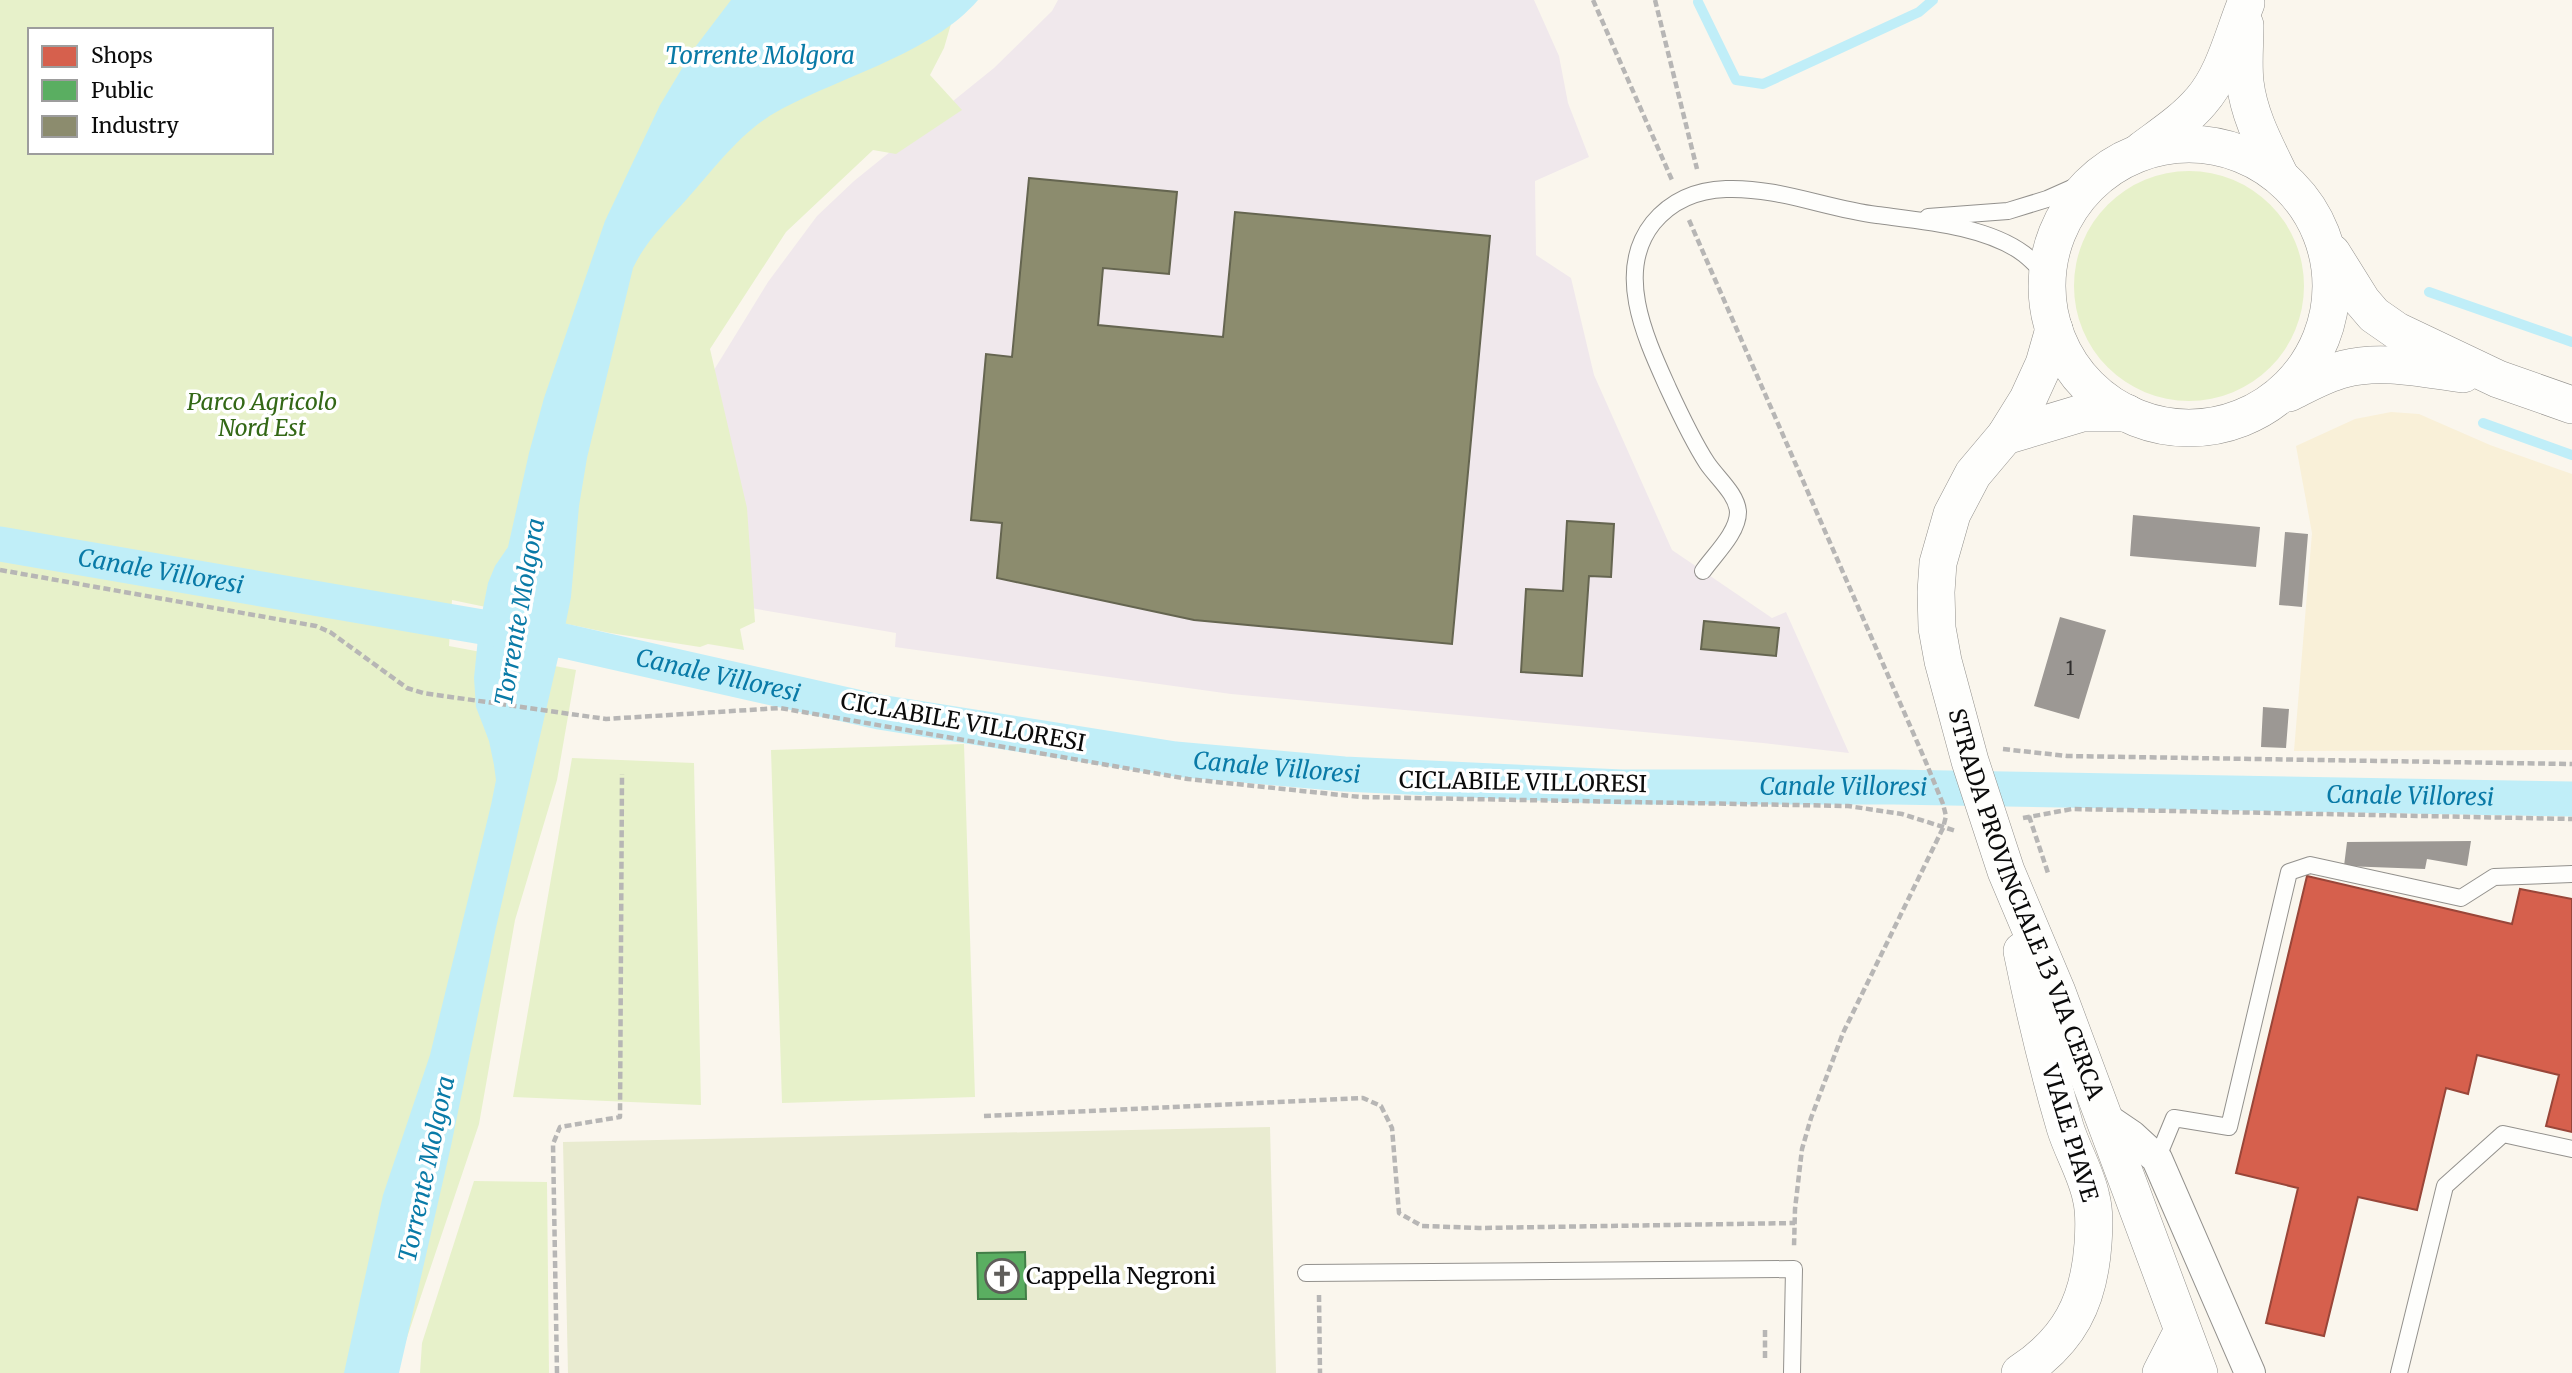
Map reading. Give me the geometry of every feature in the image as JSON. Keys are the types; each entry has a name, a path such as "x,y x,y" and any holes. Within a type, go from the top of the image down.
{"street":[{"path":"2246,2 2208,92 2192,111 2138,153 2101,175 2085,190 2066,216 2053,245 2047,276 2049,309 2062,350 2080,376 2103,399 2127,413 2162,425 2205,427 2236,420 2328,374 2364,366 2391,365 2498,379"},
{"path":"2246,2 2245,85 2256,125 2280,176"},
{"path":"2138,153 2169,146 2212,146 2253,159 2280,176 2302,200 2357,294 2374,315 2397,331 2498,379 2572,405"},
{"path":"2274,400 2304,370 2316,351 2327,321 2332,279 2323,237"},
{"name":"STRADA PROVINCIALE 13 VIA CERCA","path":"2054,330 2034,388 2005,436 1977,468 1961,493 1943,541 1936,577 1940,643 1969,758 2006,871 2057,992 2199,1373"},
{"path":"2005,436 2082,413 2127,413"},
{"name":"VIALE PIAVE","path":"2006,871 2033,1002 2066,1129 2091,1196 2094,1218 2092,1265 2083,1299 2062,1338 2044,1356 2020,1373"},
{"path":"2104,1117 2132,1136 2157,1159 2250,1373"},
{"path":"2161,1373 2182,1332"}],"lane":[{"path":"1905,218 1982,215 2008,211 2041,202 2101,175"},
{"path":"1703,570 1734,528 1738,511 1730,493 1707,464 1684,422 1656,361 1639,318 1635,284 1637,256 1644,234 1669,205 1702,192 1758,189 1994,238 2026,255 2047,276"},
{"path":"2157,1159 2174,1118 2229,1127 2289,872 2310,865 2460,898 2494,877 2572,874"},
{"path":"2399,1373 2445,1186 2503,1134 2572,1149"},
{"path":"1312,1273 1794,1269 1792,1373"}],"path":[{"path":"1593,0 1925,760 1946,816 1943,828 1843,1033 1802,1149 1794,1269"},
{"path":"1655,0 1702,192"},
{"name":"CICLABILE VILLORESI","path":"0,570 316,626 330,632 407,688 423,693 606,719 780,709 1188,779 1321,794 1360,797 1847,806 1902,814 1943,828"},
{"path":"1969,758 1996,749 2067,756 2572,764"},
{"path":"557,1373 553,1144 560,1127 620,1117 622,774"},
{"path":"2029,817 2072,809 2572,819"},
{"path":"984,1116 1363,1098 1381,1106 1392,1128 1399,1213 1422,1226 1795,1223"},
{"path":"1312,1273 1320,1373"}],"shaded area":[{"path":"1058,0 1534,0 1559,56 1568,103 1589,157 1535,181 1536,255 1571,278 1594,375 1672,550 1772,618 1786,612 1849,753 1231,694 895,647 896,633 751,608 706,383 768,282 817,216 854,181 994,68 1052,11"},
{"path":"2391,412 2419,414 2490,445 2572,474 2572,750 2294,751 2312,533 2296,446 2355,419"}],"green space":[{"name":"Parco Agricolo Nord Est","path":"0,0 958,0 944,48 930,75 962,110 896,154 873,150 786,232 710,349 747,508 755,622 740,629 744,650 708,644 700,647 610,633 452,600 449,646 576,670 557,780 515,920 479,1124 395,1373 0,1373"},
{"path":"2189,171 2233,180 2262,197 2278,213 2299,253 2304,286 2295,330 2278,359 2262,375 2222,396 2189,401 2145,392 2116,375 2100,359 2079,319 2074,286 2083,242 2100,213 2116,197 2156,176"},
{"path":"964,744 975,1097 782,1103 771,750"},
{"path":"572,758 694,763 701,1105 513,1097"},
{"path":"1270,1127 1276,1373 568,1373 563,1142"},
{"path":"474,1181 547,1182 549,1373 420,1373 422,1343"}],"water":[{"name":"Torrente Molgora","path":"731,0 978,0 959,19 911,50 802,99 752,129 657,232 633,268 587,458 579,506 571,597 564,632 495,932 451,1146 399,1373 344,1373 383,1195 430,1055 496,780 489,741 476,707 474,678 479,628 488,583 495,566 508,547 544,398 605,221 660,105 693,50"}],"building: Shops":[{"path":"2307,876 2512,924 2520,889 2572,899 2572,1132 2546,1126 2559,1075 2477,1055 2468,1094 2446,1088 2417,1210 2358,1197 2324,1336 2266,1323 2298,1188 2236,1173"}],"building: Public":[{"name":"Cappella Negroni","path":"1025,1252 1026,1299 978,1299 977,1253"}],"building: Industry":[{"path":"1029,178 1177,192 1169,274 1103,268 1098,325 1223,337 1235,212 1490,236 1452,644 1194,620 997,578 1002,523 971,520 986,354 1012,357"},
{"path":"1567,521 1614,524 1611,577 1589,576 1582,676 1521,672 1526,589 1563,591"},
{"path":"1704,621 1779,628 1776,656 1701,649"}],"building: Other":[{"path":"2133,515 2260,527 2256,567 2130,556"},
{"path":"2285,532 2308,534 2302,607 2279,605"},
{"path":"2060,617 2106,630 2079,719 2034,706"},
{"path":"2263,707 2289,709 2286,748 2261,747"},
{"path":"2471,841 2467,866 2427,859 2425,869 2344,866 2347,842"}],"waterway":[{"path":"1698,2 1736,80 1763,84 1919,12 1933,0"},
{"path":"2429,292 2572,342"},
{"path":"2483,423 2572,455"},
{"name":"Canale Villoresi","path":"0,544 564,641 879,712 1175,759 1344,774 1622,787 1893,787 2572,799"}],"place":[{"name":"Cappella Negroni","path":"1002,1276"}]}
